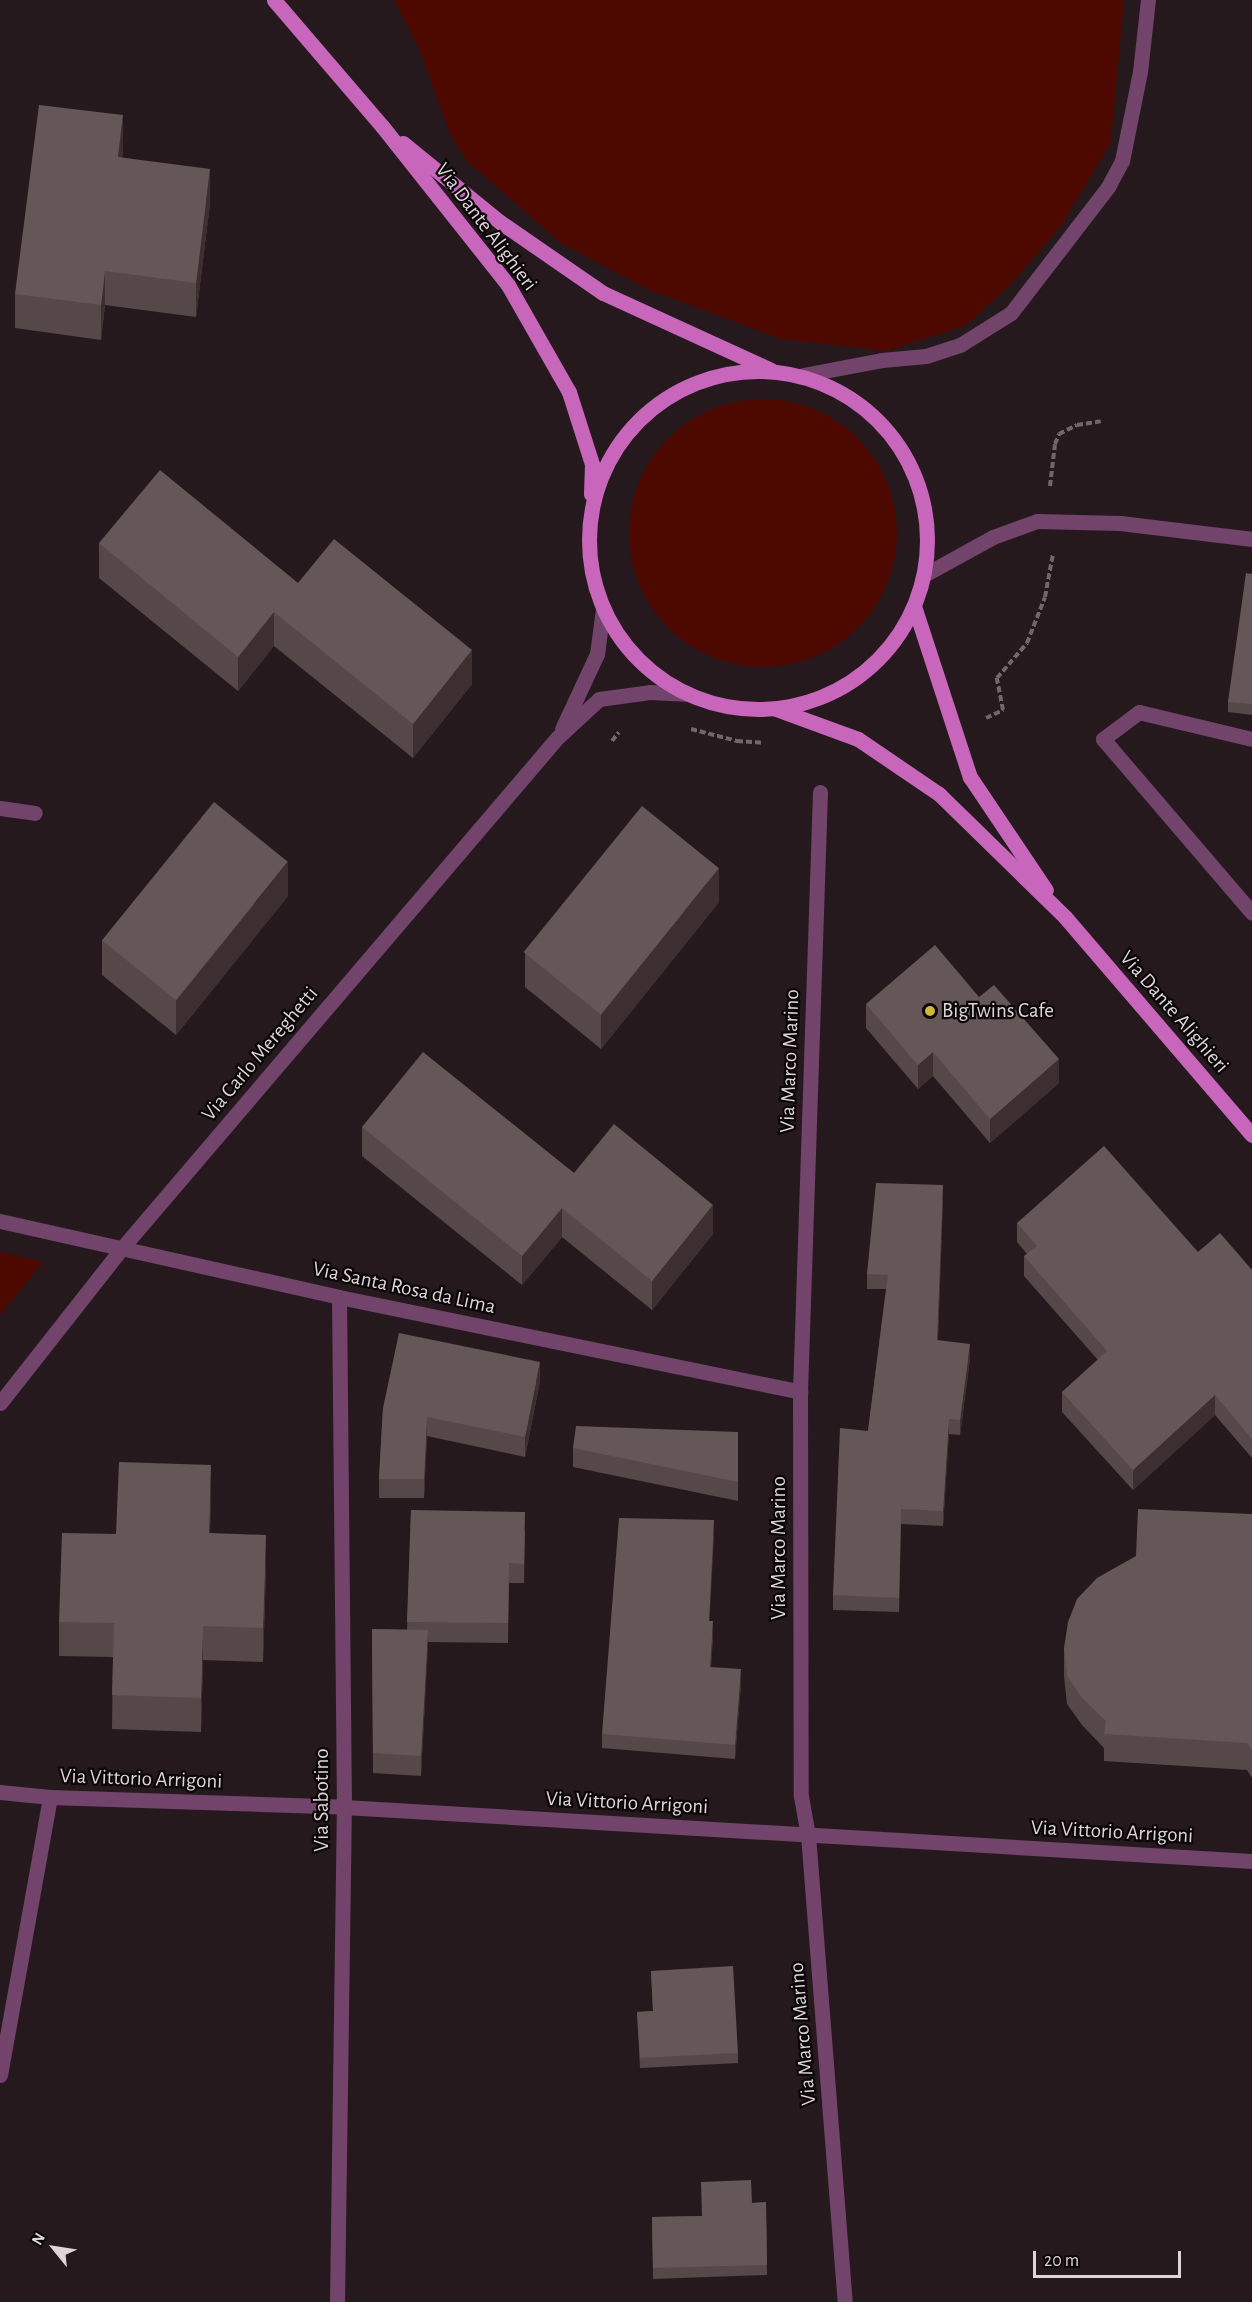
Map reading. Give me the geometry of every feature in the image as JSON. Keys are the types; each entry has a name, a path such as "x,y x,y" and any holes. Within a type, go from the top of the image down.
{"main road":[{"name":"Via Dante Alighieri","path":"274,0 382,126 508,285 569,392 592,464 589,529 591,570 603,609 623,643 651,672 685,694 730,708 776,709 834,692 882,657 914,606 924,575 927,527 918,481 895,439 861,405 803,375 774,371 729,373 687,387 649,411 618,445 598,485 589,529"},
{"name":"Via Dante Alighieri","path":"382,126 500,222 603,292 774,371"},
{"path":"914,606 970,777 1065,917"},
{"path":"776,709 858,739 939,794 1065,917"},
{"name":"Via Dante Alighieri","path":"1065,917 1252,1135"}],"street":[{"path":"803,375 882,360 926,356 960,345 1011,313 1108,187 1122,161 1140,72 1148,0"},
{"path":"924,575 993,537 1037,521 1120,524 1252,539"},
{"name":"Via Carlo Mereghetti","path":"557,738 597,654 603,609"},
{"name":"Via Carlo Mereghetti","path":"0,1403 122,1248 557,738 599,699 650,692 685,694"},
{"path":"1252,739 1139,712 1103,739 1252,913"},
{"name":"Via Marco Marino","path":"820,792 800,1392 801,1796 808,1835 845,2302"},
{"path":"0,808 35,813"},
{"name":"Via Santa Rosa da Lima","path":"0,1221 339,1297 800,1392"},
{"name":"Via Sabotino","path":"337,2302 344,1807 339,1297"},
{"name":"Via Vittorio Arrigoni","path":"0,1792 50,1797 344,1807 1252,1861"},
{"path":"0,2075 50,1797"}],"shaded area":[{"path":"394,0 1124,0 1111,142 1061,226 1010,285 965,326 886,351 781,339 647,289 561,243 467,161 451,136 419,48"},
{"path":"763,399 802,405 826,415 848,430 866,448 881,470 891,494 897,533 891,572 881,596 866,618 848,636 826,651 802,661 763,667 724,661 700,651 678,636 660,618 645,596 635,572 629,533 635,494 645,470 660,448 678,430 700,415 724,405"},
{"path":"0,1252 43,1262 0,1315"}],"building":[{"path":"39,105 123,115 118,157 210,169 196,283 105,271 101,305 15,294"},
{"path":"160,470 298,583 334,539 472,650 413,724 274,612 238,657 99,543"},
{"path":"1246,573 1252,574 1252,704 1228,702"},
{"path":"214,802 288,862 176,1000 102,940"},
{"path":"642,806 719,868 601,1014 524,952"},
{"path":"935,945 979,997 994,985 1059,1059 990,1119 933,1052 918,1065 866,1004"},
{"path":"423,1052 574,1173 614,1124 713,1205 652,1281 562,1208 522,1256 362,1127"},
{"path":"1104,1146 1198,1252 1220,1233 1252,1270 1252,1439 1215,1395 1133,1470 1062,1392 1107,1351 1024,1256 1037,1246 1017,1223"},
{"path":"876,1183 943,1185 937,1340 970,1344 960,1420 949,1419 943,1511 901,1509 899,1598 833,1595 840,1428 868,1431 888,1275 867,1274"},
{"path":"399,1333 540,1362 525,1437 427,1417 424,1479 379,1479 383,1408"},
{"path":"576,1426 738,1432 738,1482 573,1448"},
{"path":"119,1462 211,1465 209,1533 266,1535 263,1628 203,1626 201,1698 112,1695 114,1623 59,1622 62,1533 116,1534"},
{"path":"1138,1509 1252,1514 1252,1750 1247,1743 1104,1734 1106,1721 1082,1698 1067,1676 1064,1648 1068,1622 1077,1599 1097,1578 1136,1556"},
{"path":"411,1510 525,1512 524,1564 509,1563 508,1623 407,1622"},
{"path":"619,1518 714,1520 709,1621 713,1621 710,1667 741,1669 735,1745 602,1734"},
{"path":"372,1629 428,1630 421,1756 373,1753"},
{"path":"733,1966 738,2053 640,2058 637,2012 653,2011 651,1971"},
{"path":"751,2180 752,2203 766,2202 767,2265 653,2268 652,2217 702,2216 701,2182"}],"place":[{"name":"BigTwins Cafe","path":"930,1011"}]}
